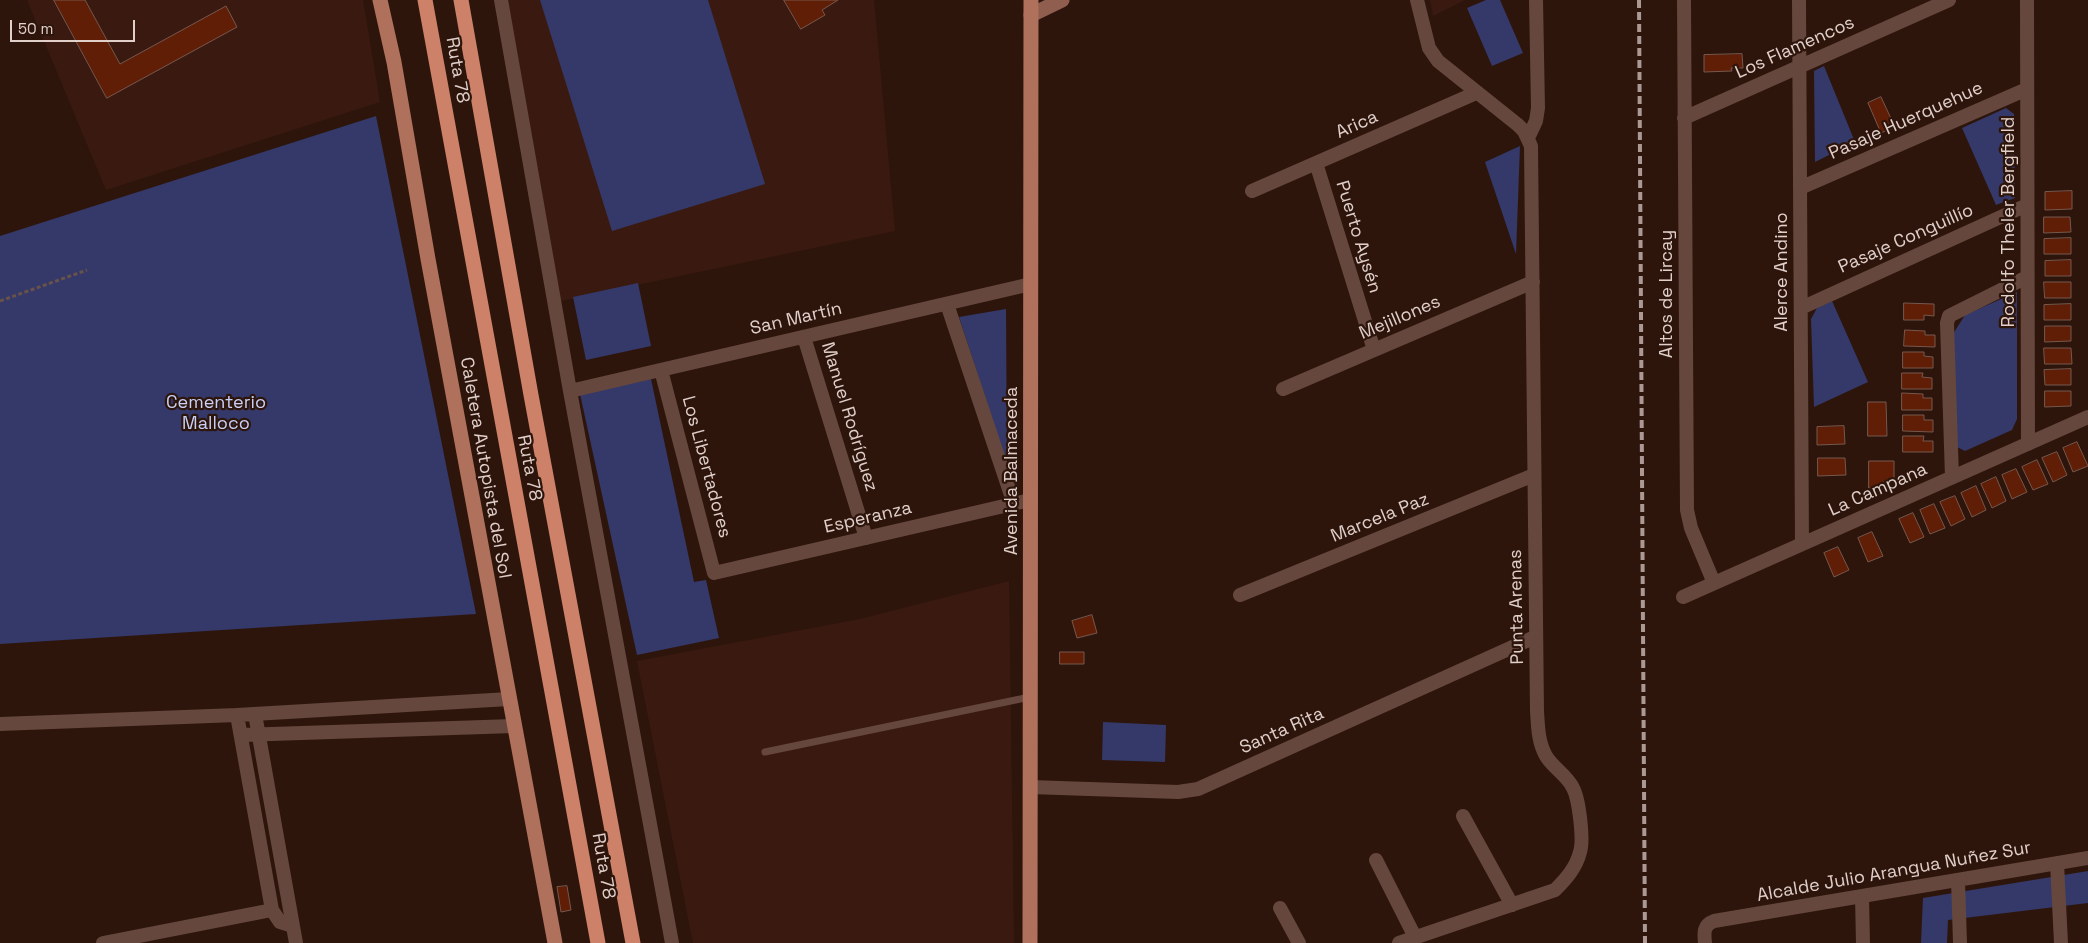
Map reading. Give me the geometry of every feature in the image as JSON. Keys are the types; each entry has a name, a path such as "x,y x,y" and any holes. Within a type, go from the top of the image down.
{"highway":[{"name":"Ruta 78","path":"425,0 598,943"},
{"name":"Ruta 78","path":"461,0 536,422 633,943"}],"main road":[{"name":"Caletera Autopista del Sol","path":"380,0 394,62 430,269 555,943"},
{"path":"1031,7 1062,0"},
{"name":"Avenida Balmaceda","path":"1030,943 1031,7"}],"street":[{"path":"501,0 570,391 672,943"},
{"path":"1417,0 1427,41 1433,55 1443,66 1518,125 1528,138 1536,121 1538,108 1536,0"},
{"name":"Altos de Lircay","path":"1684,0 1687,510 1689,522 1714,583"},
{"name":"Alerce Andino","path":"1799,0 1802,544"},
{"name":"Los Flamencos","path":"1684,118 1949,0"},
{"name":"Rodolfo Theler Bergfield","path":"2027,0 2028,444"},
{"name":"Pasaje Huerquehue","path":"1800,188 2027,89"},
{"name":"Arica","path":"1252,191 1476,92"},
{"name":"Punta Arenas","path":"1399,943 1555,890 1568,877 1581,851 1580,809 1573,788 1561,771 1546,757 1539,737 1535,637 1532,154 1528,138"},
{"name":"Puerto Aysén","path":"1316,163 1374,350"},
{"name":"Pasaje Conguillío","path":"1801,308 2027,205"},
{"path":"1952,478 1947,323 1949,316 2028,276"},
{"name":"Mejillones","path":"1283,389 1533,282"},
{"name":"San Martín","path":"570,391 1031,284"},
{"path":"947,304 1014,504"},
{"name":"Manuel Rodríguez","path":"804,337 866,538"},
{"name":"Los Libertadores","path":"661,370 714,573"},
{"name":"La Campana","path":"1683,597 2088,417"},
{"name":"Marcela Paz","path":"1240,595 1534,474"},
{"name":"Esperanza","path":"714,573 1030,500"},
{"name":"Santa Rita","path":"1030,787 1178,792 1198,789 1535,637"},
{"path":"0,724 238,715 509,700"},
{"path":"255,714 296,943"},
{"path":"238,715 272,910 280,922 293,926"},
{"path":"241,735 514,726"},
{"path":"1464,816 1512,904"},
{"name":"Alcalde Julio Arangua Nuñez Sur","path":"1704,943 1705,929 1707,925 1714,921 2088,858"},
{"path":"1376,860 1416,937"},
{"path":"2057,863 2061,943"},
{"path":"1958,880 1960,943"},
{"path":"268,890 286,889"},
{"path":"1862,896 1863,943"},
{"path":"1280,908 1299,943"},
{"path":"103,943 272,910"}],"lane":[{"path":"765,752 1030,697"}],"path":[{"path":"0,301 87,270"}],"shaded area":[{"path":"27,0 363,0 380,102 106,190"},
{"path":"499,0 874,0 895,231 551,303"},
{"path":"1430,0 1465,0 1433,16"},
{"path":"1009,581 1014,943 693,943 637,661 860,619"}],"green space":[{"path":"540,0 708,0 765,184 612,231"},
{"path":"1486,0 1500,0 1523,53 1492,66 1467,8"},
{"path":"1824,66 1855,142 1815,162 1814,71"},
{"path":"2006,108 2014,114 2015,198 1996,205 1962,128"},
{"name":"Cementerio Malloco","path":"376,116 476,614 0,644 0,236"},
{"path":"1520,146 1516,254 1485,162"},
{"path":"638,283 651,346 586,360 573,297"},
{"path":"2017,292 2017,419 2012,430 1965,451 1955,446 1953,334 1965,315"},
{"path":"1832,301 1868,382 1814,407 1811,319 1817,308"},
{"path":"1006,309 1007,465 959,317"},
{"path":"651,379 694,582 706,580 719,638 637,655 580,394"},
{"path":"1103,722 1166,725 1165,762 1102,760"},
{"path":"2088,871 2088,903 1948,920 1947,943 1921,943 1923,898"}],"building":[{"path":"54,0 85,0 120,64 226,6 237,27 107,98"},
{"path":"784,0 838,0 822,10 825,15 801,29"},
{"path":"1742,54 1743,68 1731,68 1732,71 1704,72 1704,55"},
{"path":"1881,97 1895,127 1881,133 1868,103"},
{"path":"2072,191 2072,209 2045,210 2045,192"},
{"path":"2044,217 2070,217 2071,232 2044,233"},
{"path":"2071,238 2071,254 2044,254 2044,239"},
{"path":"2071,260 2071,276 2045,276 2045,261"},
{"path":"2044,282 2071,282 2071,298 2045,298"},
{"path":"1904,303 1934,304 1934,316 1924,315 1924,320 1904,320"},
{"path":"2071,304 2071,320 2044,320 2044,305"},
{"path":"2045,326 2071,326 2071,341 2045,342"},
{"path":"1905,330 1925,331 1925,335 1935,335 1935,347 1904,346"},
{"path":"2044,348 2071,348 2072,364 2045,364"},
{"path":"1903,352 1924,352 1924,356 1933,357 1933,368 1903,368"},
{"path":"2071,369 2071,385 2045,385 2044,370"},
{"path":"1902,373 1923,373 1922,377 1932,378 1932,389 1902,389"},
{"path":"2045,391 2071,391 2071,406 2045,407"},
{"path":"1902,393 1923,394 1923,398 1932,398 1932,410 1902,410"},
{"path":"1868,402 1886,402 1887,436 1868,436"},
{"path":"1903,415 1924,415 1924,420 1933,420 1933,432 1903,431"},
{"path":"1844,426 1845,444 1817,445 1817,427"},
{"path":"1903,436 1924,436 1923,441 1933,441 1933,452 1903,452"},
{"path":"2077,442 2088,466 2073,472 2063,448"},
{"path":"2057,452 2067,475 2053,482 2042,458"},
{"path":"1818,458 1845,458 1846,475 1818,476"},
{"path":"2037,460 2048,484 2033,490 2022,467"},
{"path":"1869,461 1894,461 1894,480 1886,480 1885,488 1869,488"},
{"path":"2016,469 2027,492 2012,499 2002,475"},
{"path":"1996,477 2006,501 1992,508 1981,484"},
{"path":"1976,486 1986,510 1972,517 1961,493"},
{"path":"1955,496 1965,519 1951,526 1940,502"},
{"path":"1934,504 1945,528 1930,534 1920,510"},
{"path":"1913,513 1924,537 1910,543 1899,519"},
{"path":"1872,532 1883,556 1868,562 1858,538"},
{"path":"1838,547 1849,570 1834,577 1824,553"},
{"path":"1092,615 1097,633 1077,638 1072,621"},
{"path":"1060,652 1084,652 1084,664 1060,664"},
{"path":"567,886 571,910 561,912 557,887"}],"railway":[{"path":"1639,0 1645,943"}]}
